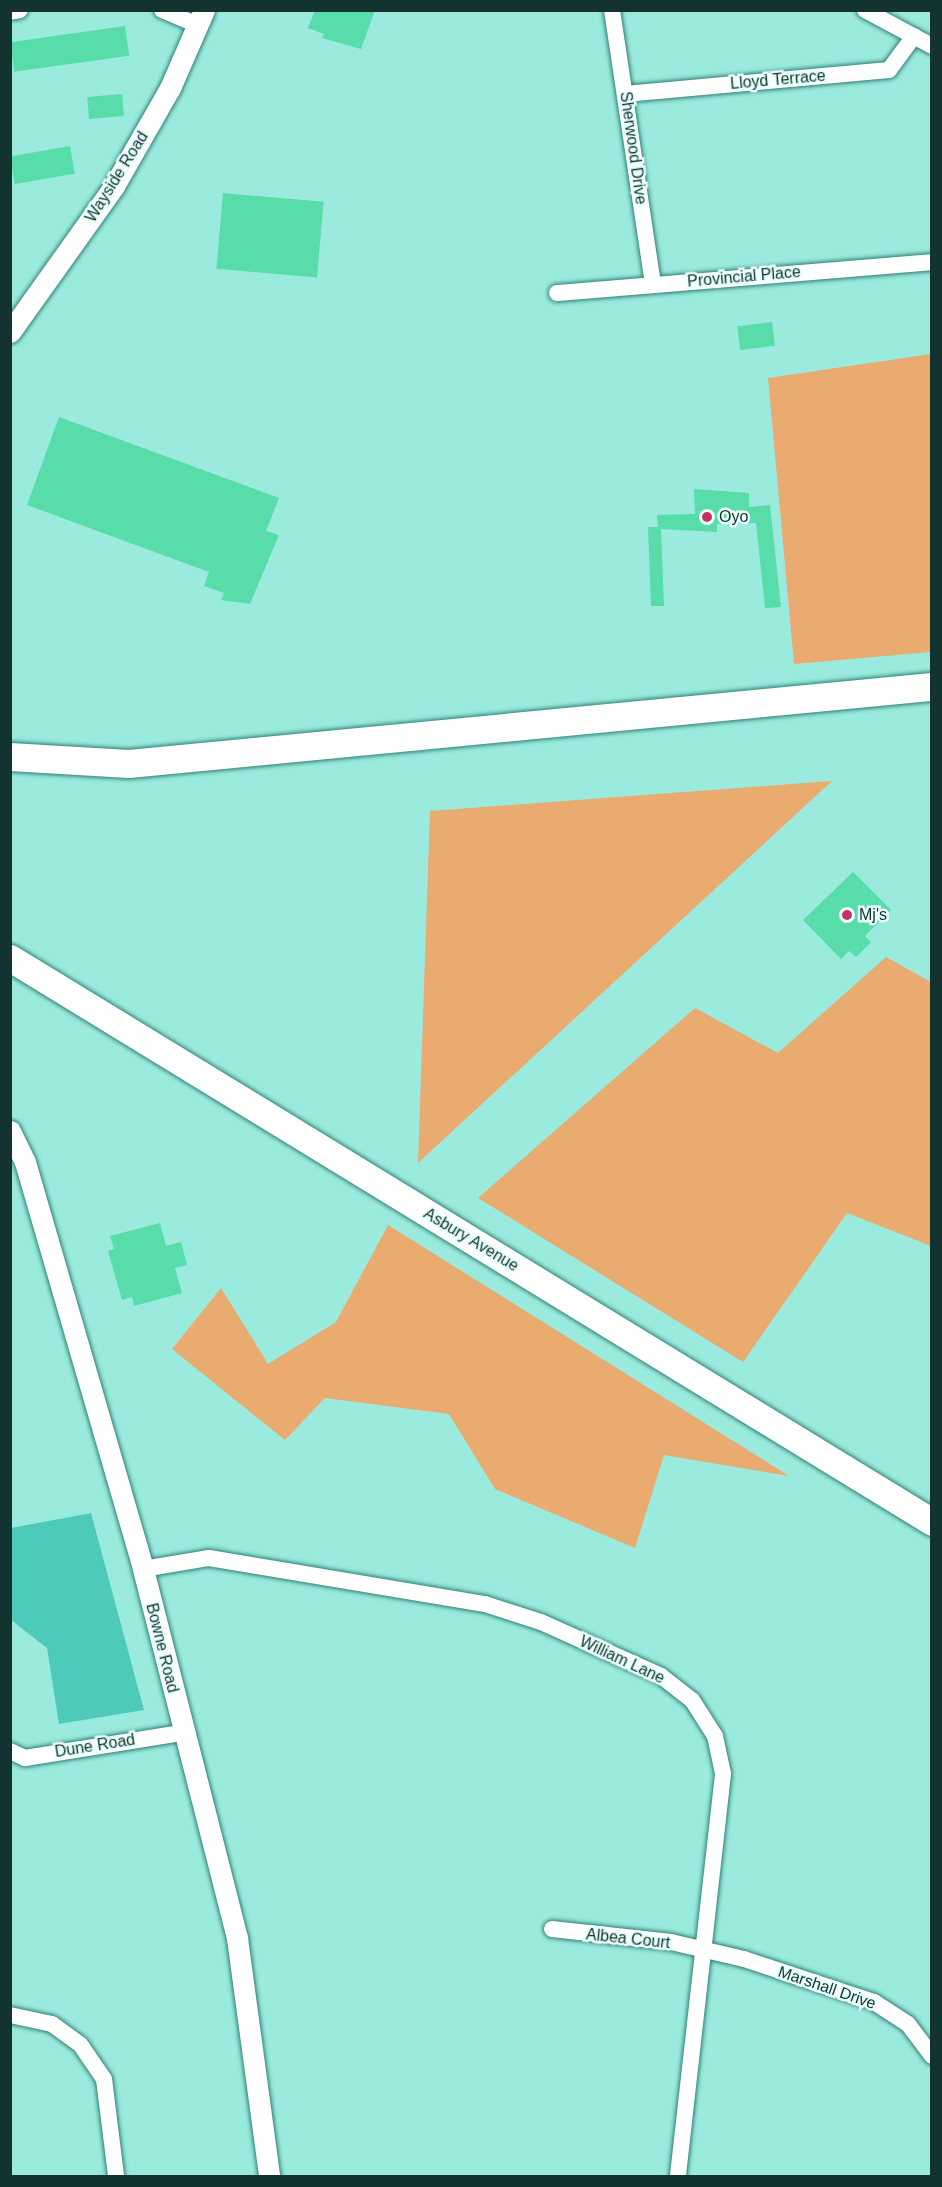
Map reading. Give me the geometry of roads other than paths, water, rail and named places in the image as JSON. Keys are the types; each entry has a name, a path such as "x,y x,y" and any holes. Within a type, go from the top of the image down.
{"highway":[{"path":"10,757 129,764 932,687"}],"main road":[{"name":"Asbury Avenue","path":"10,958 932,1522"}],"street":[{"path":"10,12 20,10"},
{"path":"162,10 201,18"},
{"name":"Sherwood Drive","path":"612,10 653,285"},
{"path":"865,10 932,46"},
{"name":"Wayside Road","path":"10,333 114,186 201,18"},
{"name":"Lloyd Terrace","path":"625,94 889,70 914,36"},
{"name":"Provincial Place","path":"557,293 932,262"},
{"name":"Bowne Road","path":"10,1131 25,1162 143,1569 181,1733 237,1938 269,2176"},
{"name":"William Lane","path":"143,1569 190,1559 249,1562 485,1604 541,1622 678,1687 706,1719 723,1774 678,2176"},
{"name":"Dune Road","path":"10,1751 25,1758 181,1733"},
{"name":"Albea Court","path":"552,1929 704,1950"},
{"name":"Marshall Drive","path":"704,1950 874,2002 908,2024 932,2056"},
{"path":"10,2015 52,2024 80,2044 104,2079 116,2176"}],"place":[{"name":"Oyo","path":"707,517"},
{"name":"Mj's","path":"847,915"}]}
